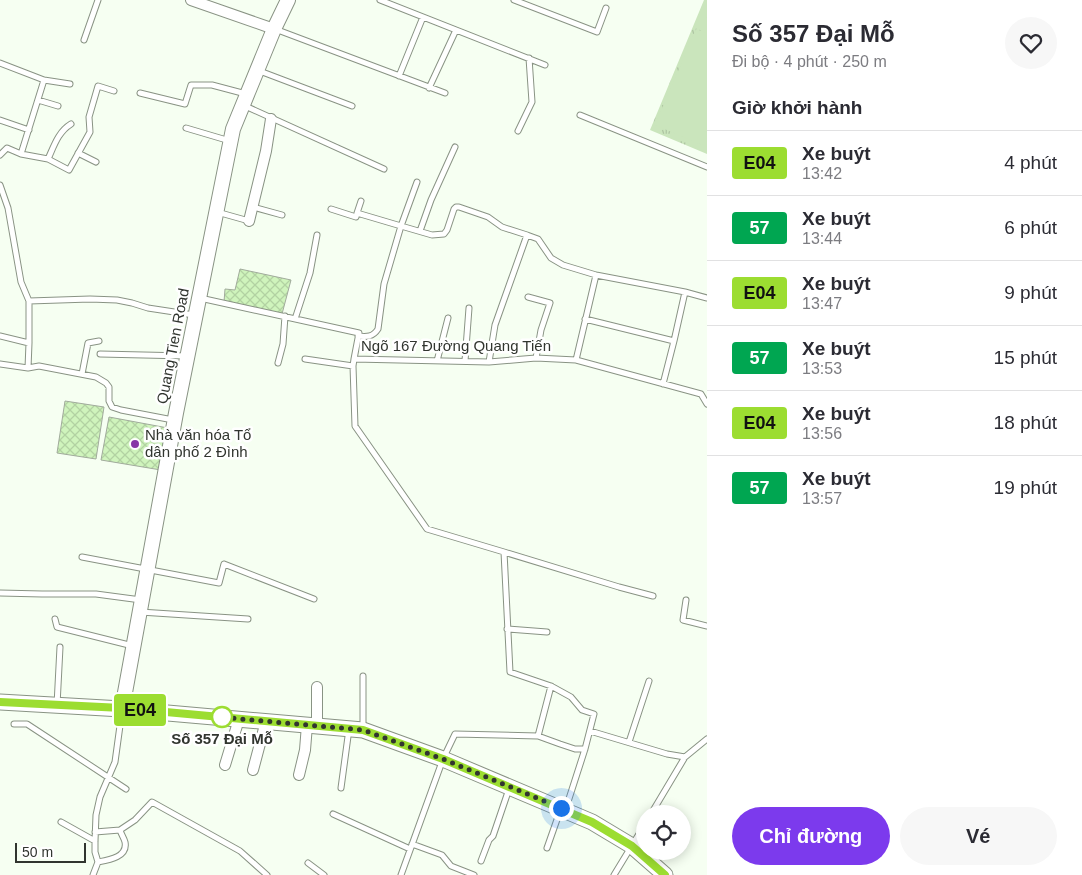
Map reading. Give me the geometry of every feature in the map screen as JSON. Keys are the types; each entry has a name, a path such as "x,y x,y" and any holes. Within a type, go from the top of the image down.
{"main road":[{"path":"0,702 122,708 356,729 443,759 592,822 632,846 665,875"}],"street":[{"path":"191,0 274,29"},
{"name":"Quang Tien Road","path":"122,708 167,453 233,129 274,29 288,0"},
{"path":"249,221 266,151 271,119"},
{"path":"299,776 312,726 317,687"},
{"path":"225,765 238,719"},
{"path":"253,770 266,722"}],"lane":[{"path":"84,40 98,0"},
{"path":"380,0 545,65"},
{"path":"514,0 597,32 606,8"},
{"path":"399,76 423,17"},
{"path":"274,29 445,93"},
{"path":"429,88 456,30"},
{"path":"518,131 532,102 529,58"},
{"path":"0,64 44,80 70,84"},
{"path":"257,70 352,106"},
{"path":"21,154 44,80"},
{"path":"140,93 185,104 191,85 212,85 244,100 271,119 384,169"},
{"path":"0,155 7,148 21,154 48,159 69,170 90,132 89,117 98,86 114,91"},
{"path":"38,100 58,106"},
{"path":"580,115 707,167"},
{"path":"0,120 29,130"},
{"path":"48,159 58,137 71,124"},
{"path":"186,128 231,141"},
{"path":"420,231 431,200 455,147"},
{"path":"78,153 96,162"},
{"path":"358,336 371,336 378,329 384,284 418,182"},
{"path":"0,185 8,208 21,282 29,301 30,343 28,368"},
{"path":"331,209 356,217 361,201"},
{"path":"253,207 282,215"},
{"path":"357,213 432,235 444,234 454,209 459,207 488,217 502,226 538,239 551,258 563,265 596,275 707,298"},
{"path":"216,212 249,221"},
{"path":"295,319 310,273 317,235"},
{"path":"489,362 495,325 527,235"},
{"path":"576,360 596,275"},
{"path":"663,384 685,292"},
{"path":"528,297 550,303 536,358"},
{"path":"29,301 90,298 117,300 148,308 195,316"},
{"name":"Ngõ 167 Đường Quang Tiến","path":"199,298 359,333 354,359 489,362 536,358 576,360 701,394 707,404"},
{"path":"465,361 469,308"},
{"path":"278,363 283,344 285,316"},
{"path":"437,361 448,318"},
{"path":"585,319 674,340"},
{"path":"0,336 30,343"},
{"path":"82,374 88,343 99,341"},
{"path":"100,354 187,356"},
{"path":"305,359 353,366"},
{"path":"354,359 355,426 427,529 653,596"},
{"path":"0,364 28,368 39,366 96,377 106,383 112,407 175,420"},
{"path":"103,405 109,401"},
{"path":"504,552 510,672 551,686 571,697 582,710 594,714 585,749 547,848"},
{"path":"82,557 219,583 224,564 314,599"},
{"path":"0,593 96,594 141,606 248,619"},
{"path":"686,600 684,620 707,626"},
{"path":"55,618 57,627 134,646"},
{"path":"507,629 547,632"},
{"path":"57,705 60,647"},
{"path":"342,788 356,729 363,676"},
{"path":"629,742 649,681"},
{"path":"538,736 551,686"},
{"path":"93,875 98,862 95,841 96,815 100,797 115,762 122,708"},
{"path":"14,724 27,724 126,789"},
{"path":"590,731 667,754 685,756"},
{"path":"401,875 443,759 455,734 538,736 575,749 585,749"},
{"path":"656,805 685,756 707,739"},
{"path":"481,861 510,786"},
{"path":"95,832 120,830 135,820 152,802 240,851 267,875"},
{"path":"332,814 411,846 442,855 452,866 474,875"},
{"path":"61,822 95,841"},
{"path":"98,862 112,860 120,856 125,849 125,842 120,830"},
{"path":"614,875 636,839"},
{"path":"308,863 324,875"}],"green space":[{"path":"704,0 707,0 707,154 650,130"},
{"path":"696,29 707,33 707,147 655,125"}],"building":[{"path":"240,269 291,280 282,314 224,302 225,289 235,290"},
{"path":"65,401 104,407 96,459 57,453"},
{"name":"Nhà văn hóa Tổ dân phố 2 Đình","path":"109,417 168,428 161,470 101,460"}],"bus line":[{"name":"E04","path":"0,702 122,708 363,730 443,759 592,822 632,846 665,875"}],"place":[{"name":"Nhà văn hóa Tổ dân phố 2 Đình","path":"135,444"},
{"name":"Số 357 Đại Mỗ","path":"222,717"}],"route":[{"path":"222,717 219,717 363,730 443,759 561,808"}]}
